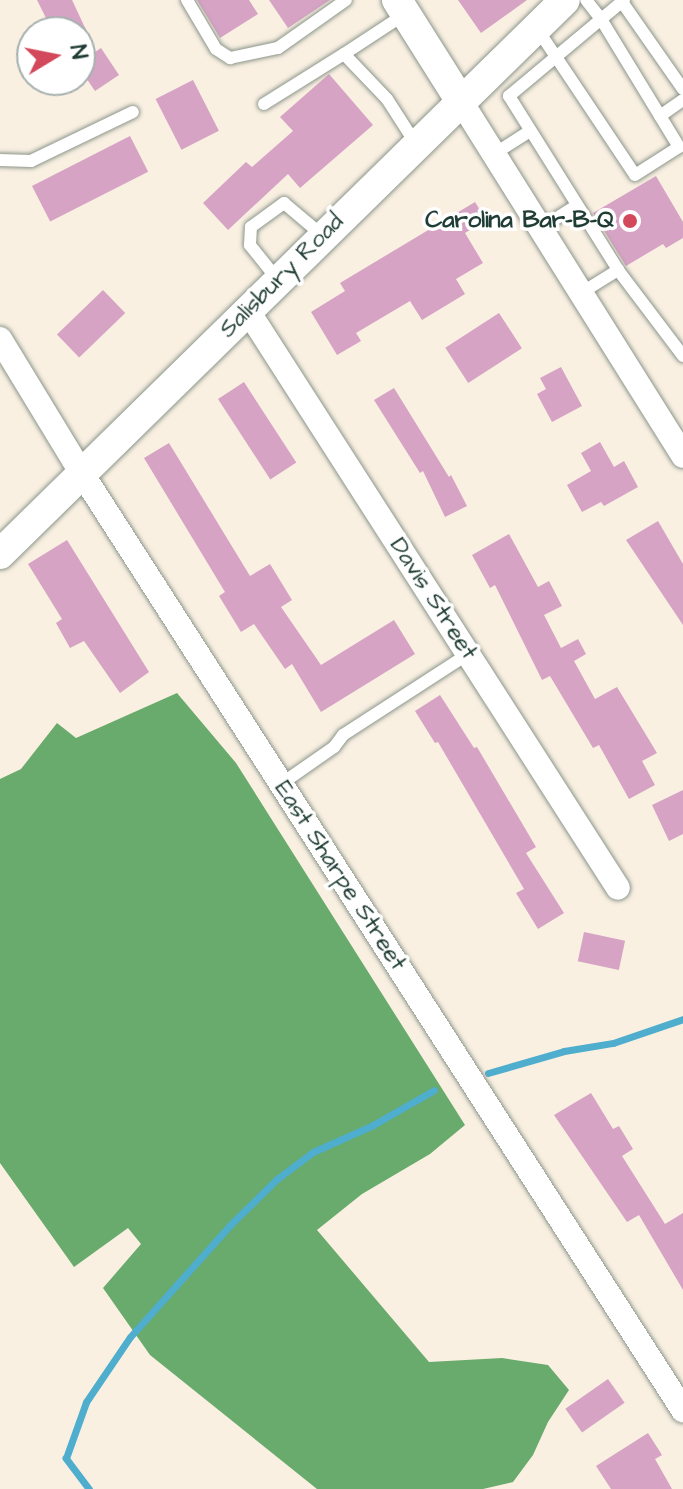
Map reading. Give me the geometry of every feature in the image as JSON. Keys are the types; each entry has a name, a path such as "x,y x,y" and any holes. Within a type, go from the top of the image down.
{"street":[{"name":"Salisbury Road","path":"0,554 565,0"},
{"path":"401,7 683,456"},
{"name":"Davis Street","path":"248,311 618,888"},
{"name":"East Sharpe Street","path":"0,339 81,472 683,1410"}],"lane":[{"path":"187,0 216,49 230,58 278,48 346,0"},
{"path":"536,27 635,175 681,150 601,19 586,0"},
{"path":"509,96 623,1 683,89"},
{"path":"264,104 344,54 401,7"},
{"path":"344,54 387,99 416,144"},
{"path":"489,72 509,96 618,270 683,356"},
{"path":"660,116 683,100"},
{"path":"0,160 31,161 133,112"},
{"path":"494,154 530,131"},
{"path":"278,280 250,245 251,227 284,203 323,236"},
{"path":"541,228 576,206"},
{"path":"581,293 618,270"},
{"path":"281,784 334,747 343,735 468,654"}],"green space":[{"path":"177,693 236,763 465,1125 430,1154 362,1194 317,1230 429,1362 502,1358 548,1365 569,1390 548,1422 533,1455 513,1482 483,1489 317,1489 150,1355 103,1288 141,1244 128,1228 74,1267 0,1163 0,779 21,769 57,723 76,738"}],"building":[{"path":"37,0 72,0 80,16 45,16"},
{"path":"197,0 249,0 258,14 220,38"},
{"path":"269,0 330,0 288,28"},
{"path":"458,0 527,0 481,33"},
{"path":"101,48 119,75 96,90 96,51"},
{"path":"329,74 373,125 300,188 288,174 228,230 203,203 246,162 252,167 293,131 280,117"},
{"path":"193,80 219,131 181,150 156,99"},
{"path":"130,136 148,172 50,222 32,186"},
{"path":"656,176 683,222 683,238 666,248 663,244 626,266 593,213"},
{"path":"475,202 486,220 465,233 483,263 456,279 465,294 422,320 410,301 356,333 361,341 337,355 311,312 345,291 340,283"},
{"path":"103,290 125,313 79,357 57,334"},
{"path":"499,313 522,348 468,383 445,348"},
{"path":"561,367 582,406 552,422 537,394 546,389 540,378"},
{"path":"244,382 296,463 270,479 218,399"},
{"path":"394,388 449,477 451,475 467,506 445,517 423,471 420,473 374,400"},
{"path":"600,442 614,467 624,461 638,487 604,506 601,502 582,512 567,485 591,471 581,453"},
{"path":"169,443 250,576 270,564 292,600 281,607 321,665 394,620 415,654 321,712 292,664 285,669 254,624 241,632 219,596 225,592 144,458"},
{"path":"658,521 683,564 683,625 626,540"},
{"path":"509,534 538,587 549,581 562,606 544,615 561,648 578,639 586,654 574,661 595,699 617,687 657,753 642,761 655,785 629,799 599,745 593,748 550,676 542,680 495,585 490,588 472,555"},
{"path":"67,540 149,672 120,693 84,641 70,648 56,623 62,619 28,564"},
{"path":"440,695 474,748 477,747 536,847 526,853 564,913 538,929 516,893 524,889 438,742 435,743 415,711"},
{"path":"683,790 683,834 669,841 652,805"},
{"path":"584,932 625,941 619,970 578,961"},
{"path":"591,1093 613,1129 619,1126 633,1149 622,1156 665,1224 683,1213 683,1290 639,1215 627,1222 554,1115"},
{"path":"608,1379 625,1403 582,1433 565,1409"},
{"path":"648,1433 662,1455 655,1459 672,1489 611,1489 596,1466"}],"waterway":[{"path":"488,1073 564,1051 613,1043 683,1019"},
{"path":"89,1489 66,1458 86,1402 130,1337 230,1225 277,1179 313,1152 373,1125 434,1090"}],"place":[{"name":"Carolina Bar-B-Q","path":"630,221"}]}
